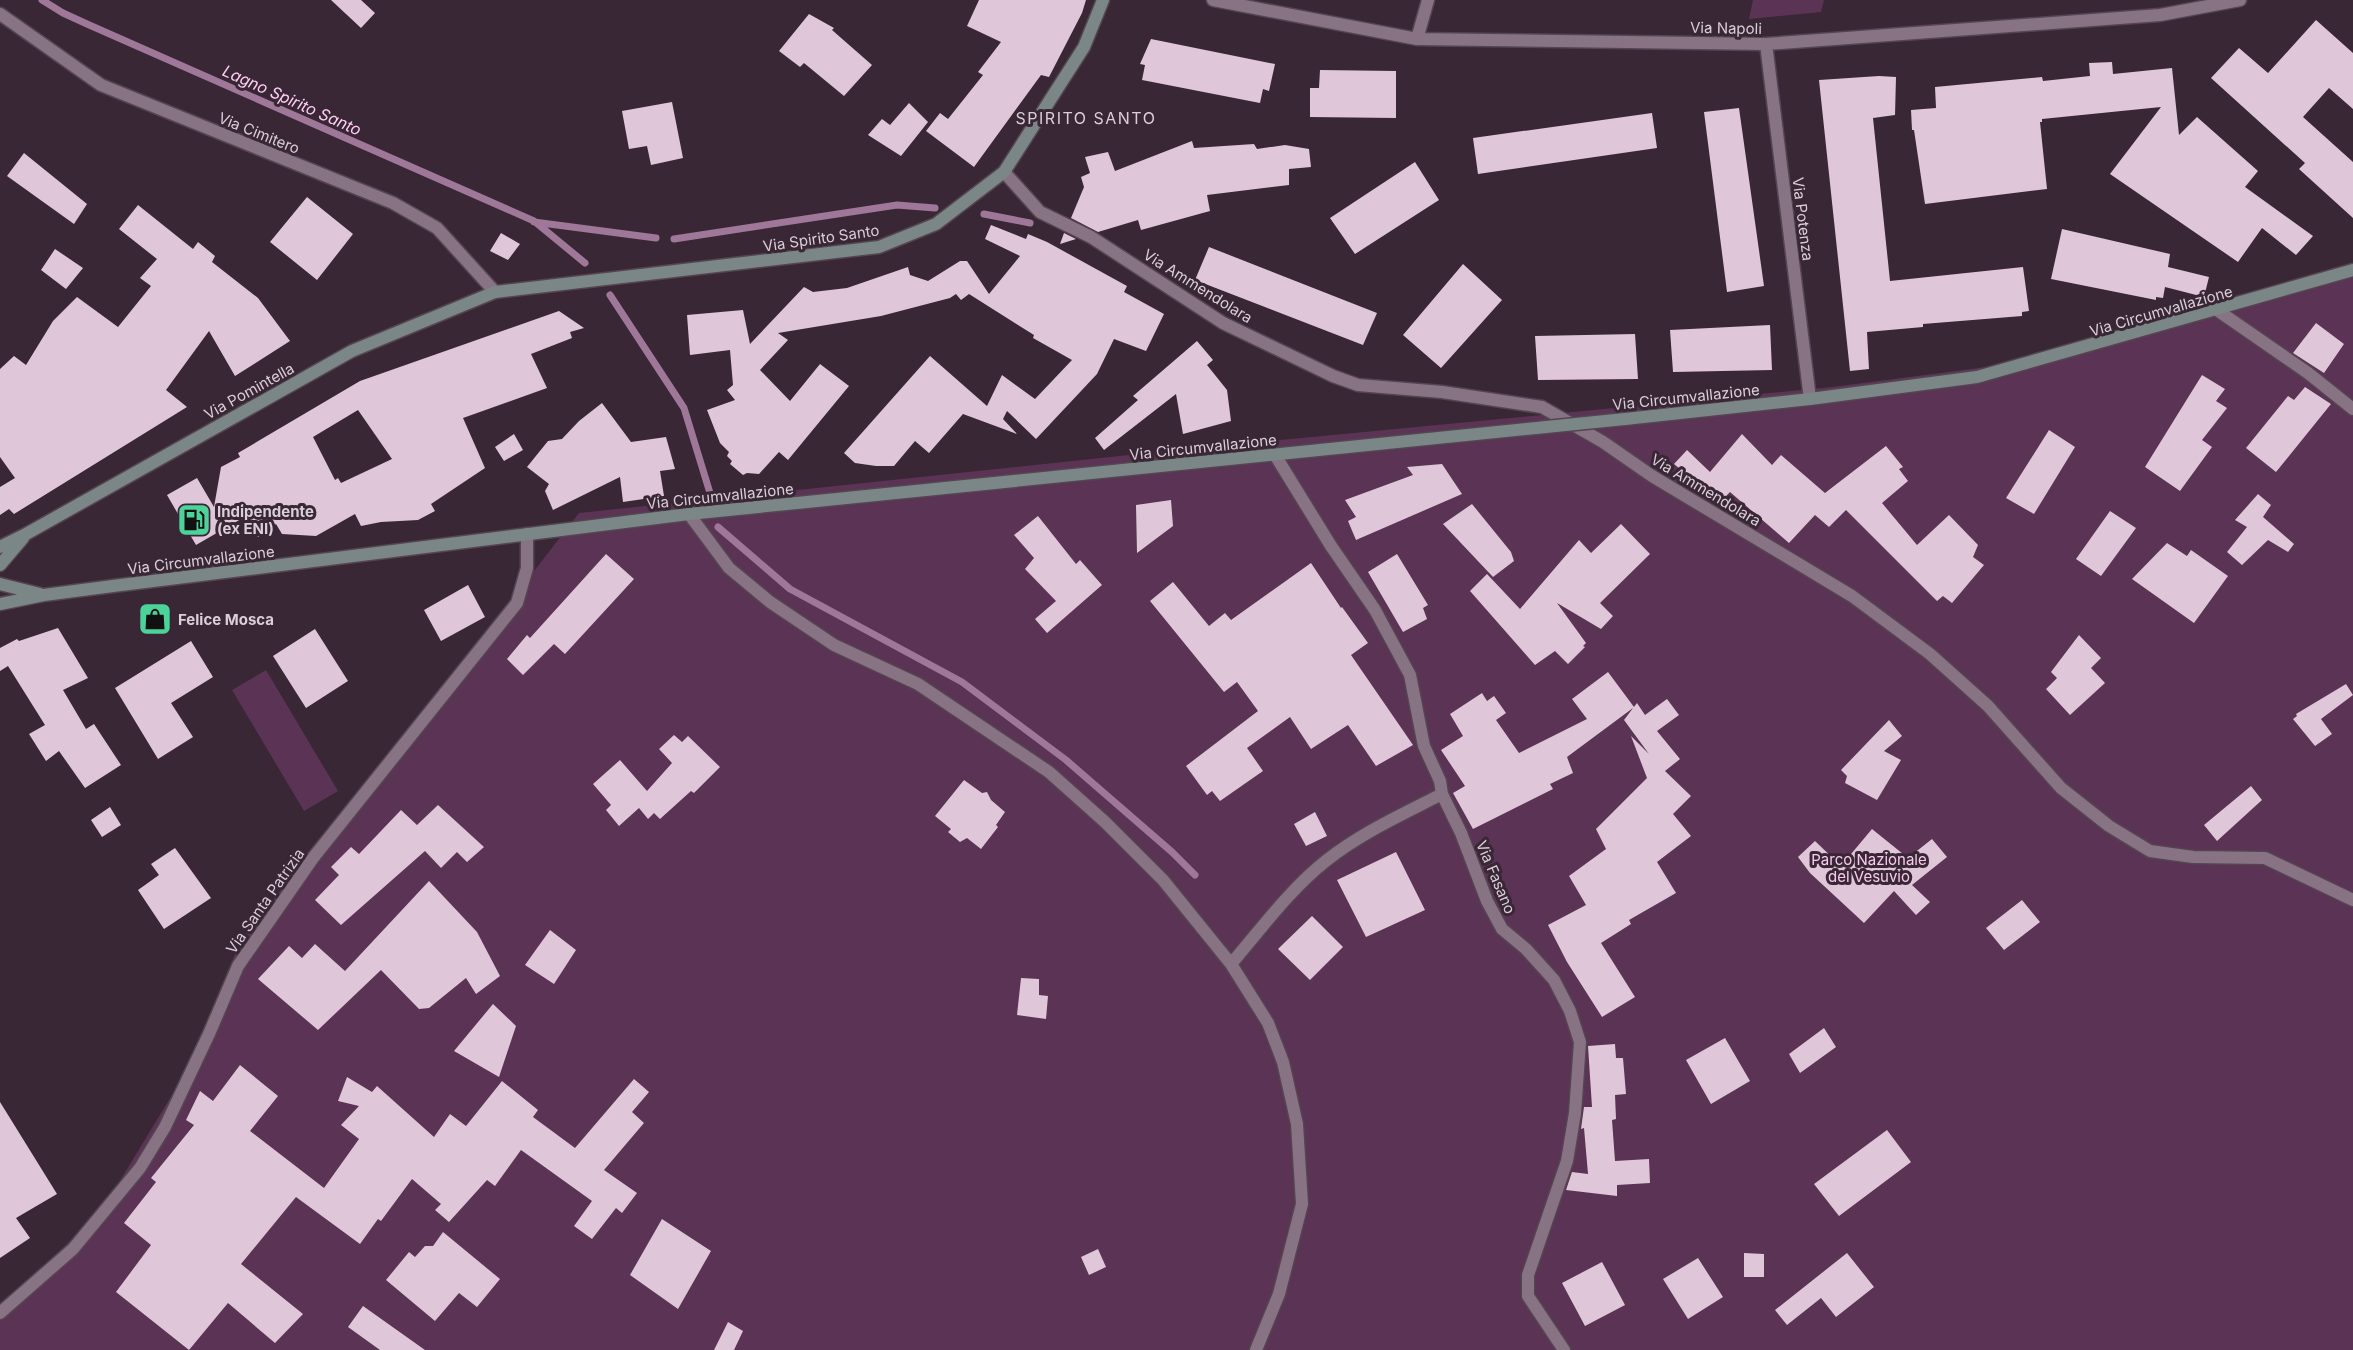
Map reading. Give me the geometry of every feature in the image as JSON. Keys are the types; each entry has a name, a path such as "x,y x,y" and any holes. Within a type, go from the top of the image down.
{"main road":[{"name":"Via Spirito Santo","path":"495,292 879,247 936,224 1004,172 1084,47 1103,0"},
{"name":"Via Circumvallazione","path":"0,604 44,595 689,514 1625,419 1810,399 1977,377 2353,270"},
{"name":"Via Pomintella","path":"0,547 352,351 495,292"},
{"name":"Via Pomintella","path":"0,566 26,534"},
{"name":"Via Circumvallazione","path":"0,584 44,595"}],"street":[{"name":"Via Napoli","path":"1213,0 1417,39 1766,44 2160,15 2240,0"},
{"path":"1417,39 1428,0"},
{"name":"Via Cimitero","path":"0,14 101,85 393,203 437,228 495,292"},
{"name":"Via Potenza","path":"1766,44 1810,399"},
{"name":"Via Ammendolara","path":"1004,172 1040,212 1092,237 1223,323 1333,376 1358,385 1442,392 1542,406 1603,442 1652,476 1852,596 1930,654 1988,706 2061,788 2109,826 2150,851 2193,857 2265,858 2353,900"},
{"path":"2217,310 2308,373 2353,409"},
{"name":"Via Fasano","path":"1275,455 1331,546 1375,610 1410,675 1424,746 1487,901 1502,929 1526,949 1554,980 1570,1011 1580,1042 1575,1113 1567,1161 1528,1275 1528,1296 1564,1350"},
{"path":"689,514 729,568 770,602 834,645 918,684 1049,772 1105,822 1162,880 1231,964 1268,1023 1283,1062 1296,1125 1302,1204 1279,1294 1256,1350"},
{"name":"Via Santa Patrizia","path":"0,1313 73,1249 140,1168 165,1127 238,966 313,858 517,603 527,568 527,534"},
{"path":"1231,964 1303,882 1327,860 1359,838 1442,794"}],"green space":[{"path":"1753,0 1824,0 1821,12 1749,19"},
{"name":"Parco Nazionale del Vesuvio","path":"2353,263 2353,1350 0,1350 0,1311 104,1207 192,1062 241,939 389,758 579,513 1157,452 1832,387 2002,365"},
{"path":"266,670 338,791 304,811 232,690"}],"building":[{"path":"331,0 361,0 375,13 361,28"},
{"path":"979,0 1086,0 1082,13 1049,77 1041,75 974,167 926,131 940,113 948,119 983,75 978,72 1001,42 967,26"},
{"path":"809,14 834,28 832,30 872,65 844,96 804,63 800,67 779,51"},
{"path":"2316,20 2353,53 2353,109 2329,88 2303,117 2353,162 2353,218 2299,169 2305,163 2211,78 2239,48 2268,73"},
{"path":"1151,39 1275,64 1269,91 1263,89 1260,103 1142,80 1145,65 1140,64"},
{"path":"2112,62 2113,74 2172,68 2179,135 2197,117 2258,171 2245,187 2313,236 2296,255 2262,228 2238,262 2110,174 2161,107 2042,119 2040,122 2047,189 1925,204 1914,130 1912,130 1911,110 1936,108 1935,87 2042,77 2043,81 2090,76 2089,63"},
{"path":"1320,70 1396,71 1396,118 1310,117 1310,88 1319,88"},
{"path":"1896,77 1895,115 1873,118 1890,281 2023,267 2029,311 2022,312 2022,316 1923,324 1923,327 1867,332 1869,369 1850,371 1819,80"},
{"path":"672,102 683,158 651,165 647,146 629,149 622,111"},
{"path":"909,103 928,122 901,156 868,135 882,119 890,125"},
{"path":"1739,108 1764,286 1727,292 1704,112"},
{"path":"1652,113 1657,148 1478,174 1473,138"},
{"path":"1192,141 1194,148 1254,144 1257,149 1285,145 1309,149 1311,167 1289,169 1289,185 1207,195 1210,211 1141,230 1138,220 1098,232 1071,218 1084,187 1081,177 1090,173 1085,157 1108,152 1115,171"},
{"path":"24,153 87,204 74,224 7,176"},
{"path":"1415,162 1439,200 1355,254 1330,218"},
{"path":"307,197 353,234 317,280 270,242"},
{"path":"138,205 193,249 198,242 215,256 212,262 258,298 290,341 235,376 209,331 166,390 187,407 14,514 9,509 0,515 0,487 15,478 0,457 0,369 14,356 26,365 53,321 77,297 118,327 151,286 140,278 157,259 119,229"},
{"path":"991,225 1026,239 1028,234 1047,242 1127,286 1124,292 1164,314 1146,351 1114,339 1097,374 1036,439 1007,411 1003,419 1017,434 963,414 929,453 915,441 894,466 876,466 855,463 844,453 930,356 987,406 1002,375 1035,399 1072,360 1033,338 1034,335 969,294 961,300 956,294 950,298 881,316 778,333 788,340 760,370 790,401 820,364 849,386 788,460 779,452 759,474 743,475 730,464 732,461 727,456 729,452 720,443 707,410 735,400 727,390 733,385 730,350 690,355 687,315 743,310 750,344 804,287 813,292 847,288 908,267 910,275 928,281 960,261 967,261 989,294 1020,256 985,239"},
{"path":"2062,229 2170,254 2168,267 2209,277 2204,297 2165,287 2163,298 2156,297 2156,300 2051,279"},
{"path":"501,233 520,244 508,260 490,251"},
{"path":"1064,233 1076,239 1060,244"},
{"path":"1209,247 1377,313 1363,345 1195,280"},
{"path":"55,249 83,268 66,289 41,270"},
{"path":"1463,264 1502,300 1441,368 1403,335"},
{"path":"559,311 584,328 570,332 572,338 531,354 547,388 463,418 485,468 431,504 435,511 418,520 381,522 361,526 355,514 316,536 282,534 276,524 258,537 241,519 196,545 167,495 197,478 214,507 221,467 240,457 238,453 360,381","holes":["358,410 392,459 341,483 338,478 335,480 313,437"]},
{"path":"2316,323 2344,344 2324,373 2293,353"},
{"path":"1770,325 1772,370 1673,372 1670,330"},
{"path":"1635,334 1638,379 1538,380 1535,336"},
{"path":"1197,341 1213,360 1207,365 1227,390 1231,421 1183,434 1176,394 1104,450 1095,438 1138,400 1133,396"},
{"path":"2202,375 2225,389 2216,401 2227,408 2202,440 2212,447 2180,491 2145,467"},
{"path":"2305,387 2331,404 2276,472 2246,448 2288,396 2294,400"},
{"path":"602,403 631,442 666,437 675,469 660,471 664,496 623,502 620,477 553,510 545,491 549,484 527,467 548,441 562,439 579,421"},
{"path":"2049,430 2075,447 2034,514 2006,498"},
{"path":"514,434 523,450 504,461 495,447"},
{"path":"1742,434 1772,465 1781,455 1825,493 1886,446 1903,467 1899,469 1908,481 1882,503 1917,545 1949,515 1978,545 1973,557 1984,565 1952,603 1943,596 1937,601 1846,510 1829,527 1815,515 1789,543 1730,492 1720,502 1715,498 1712,502 1685,486 1690,477 1674,464 1687,450 1710,472"},
{"path":"1442,464 1462,494 1356,540 1348,521 1356,517 1345,500 1413,475 1407,467"},
{"path":"2258,494 2271,505 2263,517 2294,544 2288,552 2268,540 2242,565 2227,552 2247,527 2235,520"},
{"path":"1171,500 1173,526 1137,553 1136,505"},
{"path":"1472,504 1511,552 1514,561 1493,577 1443,524"},
{"path":"2110,511 2136,528 2101,576 2076,559"},
{"path":"1038,516 1076,564 1080,560 1102,585 1047,633 1035,619 1056,601 1025,569 1034,558 1014,535"},
{"path":"1621,524 1650,554 1600,603 1613,616 1601,629 1557,603 1586,643 1583,646 1585,647 1568,664 1555,651 1535,665 1470,591 1487,574 1520,609 1579,540 1591,553"},
{"path":"2167,543 2187,556 2191,550 2228,576 2194,623 2132,579"},
{"path":"606,554 634,579 565,654 554,644 523,675 507,659 527,635 530,638"},
{"path":"1397,554 1428,605 1423,608 1427,619 1403,632 1368,572"},
{"path":"1311,563 1368,643 1351,655 1413,745 1376,766 1348,725 1311,749 1290,717 1247,748 1263,771 1220,801 1212,791 1207,795 1186,766 1258,711 1237,682 1224,692 1150,601 1173,582 1209,626 1225,613 1231,620"},
{"path":"468,585 485,617 441,641 424,610"},
{"path":"58,628 88,678 63,690 86,729 94,724 121,765 85,788 59,751 46,761 29,734 45,725 8,666 0,671 0,648 17,639 19,641"},
{"path":"315,629 348,681 306,708 273,656"},
{"path":"2079,635 2101,658 2091,668 2105,683 2070,715 2046,689 2057,678 2051,672"},
{"path":"191,641 213,677 171,703 193,737 158,759 115,688"},
{"path":"1608,672 1634,707 1637,703 1645,715 1667,699 1679,715 1657,731 1680,759 1665,771 1691,796 1673,814 1691,836 1657,862 1676,893 1629,920 1631,924 1601,943 1635,997 1602,1017 1567,962 1548,925 1586,905 1569,876 1606,849 1596,829 1647,778 1631,736 1649,754 1624,720 1633,708 1567,757 1573,773 1550,784 1553,789 1473,829 1453,793 1465,786 1441,750 1463,736 1450,714 1482,693 1487,701 1494,696 1506,713 1496,720 1519,753 1587,719 1572,699"},
{"path":"2346,684 2353,695 2321,719 2332,734 2315,746 2293,719 2297,716 2296,714"},
{"path":"1889,720 1902,736 1884,751 1901,760 1877,800 1845,783 1847,776 1841,770"},
{"path":"674,735 682,742 688,736 720,767 694,793 691,791 660,819 654,813 648,819 639,808 619,826 606,810 611,805 593,784 620,760 647,791 672,763 659,749"},
{"path":"964,780 982,793 987,792 991,800 1005,812 996,825 998,827 981,849 967,838 960,842 948,832 951,829 935,816"},
{"path":"2251,786 2262,800 2217,841 2204,825"},
{"path":"438,805 484,847 467,862 457,852 441,868 425,851 341,925 315,900 339,875 331,867 351,847 359,854 401,810 417,825"},
{"path":"110,807 121,825 102,837 91,820"},
{"path":"1315,812 1327,836 1306,846 1294,824"},
{"path":"1872,829 1908,858 1932,839 1947,857 1912,885 1930,902 1916,915 1894,891 1864,923 1810,873 1798,857 1815,841 1841,866"},
{"path":"175,848 211,898 164,929 138,890 159,875 151,864"},
{"path":"1396,852 1425,910 1366,937 1337,880"},
{"path":"429,881 477,932 500,976 476,994 466,978 429,1008 419,1009 381,970 318,1030 258,979 289,946 302,958 315,944 345,971"},
{"path":"2022,900 2040,922 2004,950 1986,928"},
{"path":"1312,916 1343,947 1310,980 1278,949"},
{"path":"550,930 576,950 554,984 525,965"},
{"path":"1021,978 1039,979 1039,995 1048,996 1046,1019 1017,1015"},
{"path":"493,1004 516,1026 499,1077 454,1051"},
{"path":"1824,1028 1836,1047 1800,1073 1789,1054"},
{"path":"1725,1038 1750,1081 1711,1104 1686,1060"},
{"path":"1615,1044 1616,1058 1623,1058 1626,1094 1615,1095 1616,1119 1612,1120 1615,1161 1649,1159 1650,1183 1617,1185 1617,1196 1566,1190 1572,1172 1588,1174 1584,1128 1581,1129 1584,1107 1592,1107 1588,1046"},
{"path":"240,1065 278,1096 250,1131 324,1188 359,1139 341,1125 359,1106 338,1101 347,1077 372,1092 377,1086 434,1137 450,1114 466,1126 502,1081 538,1110 533,1117 575,1148 634,1079 649,1092 632,1112 644,1123 604,1170 637,1193 622,1213 616,1208 592,1239 574,1226 592,1201 521,1150 495,1186 487,1180 449,1222 435,1210 441,1204 412,1179 381,1221 378,1219 360,1244 296,1197 241,1264 303,1314 275,1343 228,1303 189,1350 116,1292 151,1245 124,1223 156,1182 151,1178 194,1125 186,1120 200,1091 213,1101"},
{"path":"0,1102 57,1194 16,1218 30,1238 0,1258"},
{"path":"1887,1130 1911,1162 1839,1216 1814,1184"},
{"path":"662,1219 711,1251 678,1309 630,1275"},
{"path":"443,1232 500,1279 477,1307 459,1293 435,1321 386,1280 409,1252 415,1257 425,1246 433,1246"},
{"path":"1098,1249 1106,1267 1089,1275 1081,1257"},
{"path":"1744,1253 1764,1254 1764,1277 1744,1277"},
{"path":"1847,1253 1874,1287 1836,1317 1821,1298 1787,1325 1775,1310"},
{"path":"1698,1258 1723,1297 1688,1319 1663,1279"},
{"path":"1602,1262 1625,1305 1585,1326 1562,1283"},
{"path":"363,1306 425,1350 380,1350 348,1327"},
{"path":"728,1322 743,1331 734,1350 714,1350"}],"waterway":[{"name":"Lagno Spirito Santo","path":"42,0 87,24 534,221 585,263"},
{"path":"674,239 897,205 935,208"},
{"path":"984,214 1030,223"},
{"path":"534,222 656,238"},
{"path":"610,295 684,408 710,493"},
{"path":"718,527 790,589 962,682 1066,760 1172,852 1195,875"}],"place":[{"name":"Indipendente (ex ENI)","path":"194,520"},
{"name":"Felice Mosca","path":"155,619"}],"district":[{"name":"SPIRITO SANTO","path":"1086,118"}]}
